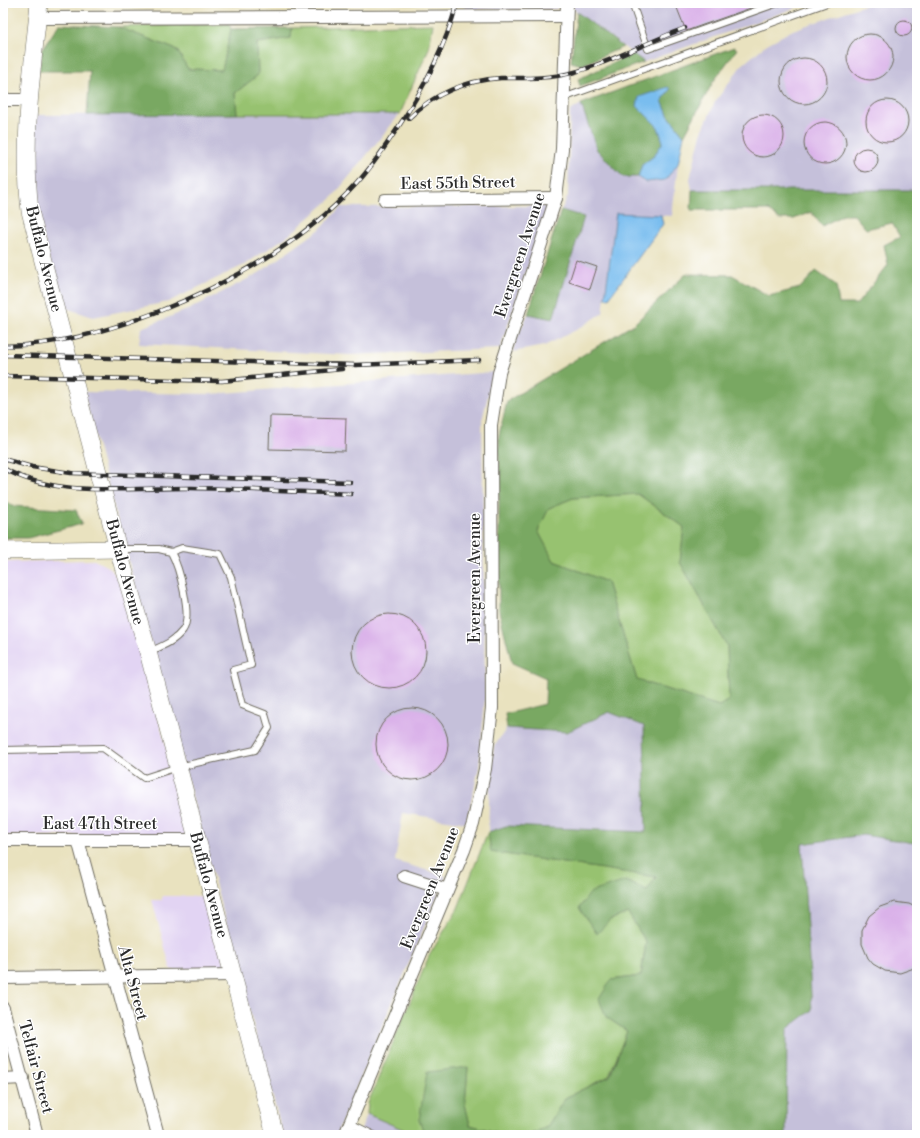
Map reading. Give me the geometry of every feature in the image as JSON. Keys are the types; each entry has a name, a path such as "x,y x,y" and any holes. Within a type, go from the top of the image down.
{"street":[{"name":"Evergreen Avenue","path":"345,1135 473,824 488,749 492,708 491,425 495,395 503,358 556,198 562,149 567,3"},
{"path":"39,11 566,16"},
{"name":"Buffalo Avenue","path":"39,11 29,100 26,160 30,210 118,549 148,652 275,1135"},
{"path":"3,100 29,100"},
{"name":"East 55th Street","path":"386,200 556,198"},
{"path":"3,551 118,549"},
{"name":"East 47th Street","path":"3,840 197,840"},
{"name":"Alta Street","path":"78,840 158,1135"},
{"path":"404,876 447,890"},
{"path":"3,978 233,975"},
{"name":"Telfair Street","path":"3,1008 38,1135"},
{"path":"3,1078 22,1078"}],"lane":[{"path":"632,3 648,50 778,3"},
{"path":"563,98 827,3"},
{"path":"3,750 103,748 144,778 178,767 255,750 269,728 265,714 242,705 236,685 233,670 252,665 231,577 220,554 182,548 171,552 159,549 118,549"},
{"path":"148,652 170,643 184,629 187,607 177,564 171,552"},
{"path":"350,1123 374,1135"}],"shaded area":[{"path":"466,3 560,3 560,5 556,9 464,9"},
{"path":"573,3 809,3 644,62 573,9"},
{"path":"871,3 917,3 917,190 692,190 690,179 701,134 715,102 741,66 767,44 793,30"},
{"path":"581,104 597,150 623,177 638,177 646,182 665,180 678,164 672,216 616,213 603,313 578,329 544,346 513,352 515,341 528,314 553,318 584,218 561,210 568,196 570,111"},
{"path":"400,114 331,199 289,235 244,265 168,302 93,317 60,306 34,198 33,115"},
{"path":"548,206 500,349 349,355 139,344 141,328 190,309 259,273 319,230 341,207"},
{"path":"494,372 482,420 485,698 479,768 466,823 403,813 395,861 446,876 336,1135 283,1135 83,392 211,394"},
{"path":"94,560 110,568 118,579 128,600 189,835 3,836 3,562"},
{"path":"609,712 644,726 646,833 506,826 488,832 490,776 494,746 507,728 567,732"},
{"path":"863,835 914,843 917,840 917,1135 786,1135 787,1029 812,1010 802,844"},
{"path":"162,896 206,896 227,971 171,970 152,900 162,900"},
{"path":"367,1114 416,1135 359,1135"}],"green space":[{"path":"577,12 623,47 582,65 571,62"},
{"path":"59,24 118,27 177,50 188,69 222,70 231,29 292,28 291,38 257,43 258,75 235,93 237,114 87,115 90,71 39,71 42,50"},
{"path":"229,24 231,29 223,70 188,69 177,50 118,27"},
{"path":"433,24 429,48 400,114 237,114 235,93 258,75 257,43 291,38 292,28"},
{"path":"734,47 737,49 713,82 684,136 668,115 662,101 670,89 638,106 658,127 663,142 654,156 642,165 638,177 623,177 597,150 581,104"},
{"path":"633,54 644,62 580,86 578,79"},
{"path":"692,190 917,190 917,840 914,843 863,835 802,844 812,1010 787,1029 786,1135 529,1135 547,1127 565,1098 610,1076 627,1031 606,1017 599,999 611,980 641,976 646,942 628,913 610,920 597,934 579,908 591,892 626,881 647,891 656,877 491,852 488,832 506,826 646,832 644,726 609,712 567,732 507,728 505,714 545,704 546,678 512,663 499,611 499,435 507,401 634,324 686,274 732,275 769,296 800,288 816,271 836,285 839,304 857,304 888,265 884,245 900,237 892,223 866,229 854,215 843,215 822,226 811,212 794,219 779,219 768,210 691,210","holes":["638,494 684,527 680,562 727,646 729,700 719,706 637,680 607,582 554,561 538,531 549,508 573,498"]},
{"path":"561,210 584,217 553,319 528,314"},
{"path":"638,494 684,527 680,562 727,646 729,700 719,706 637,680 607,582 554,561 538,531 549,508 573,498"},
{"path":"3,500 13,506 76,510 82,524 28,538 3,538"},
{"path":"488,832 491,852 656,877 647,891 610,920 628,913 646,942 641,976 611,980 606,1017 627,1031 609,1076 565,1098 547,1127 529,1135 507,1135 470,1125 465,1104 468,1067 419,1120 425,1135 416,1135 367,1114 368,1103 429,956 458,908"},
{"path":"468,1067 465,1104 470,1125 507,1135 425,1135 419,1120 427,1072"}],"water":[{"path":"668,87 670,89 662,101 668,115 684,136 678,164 665,180 646,182 638,177 642,165 654,156 663,142 658,127 637,106 639,97"},
{"path":"616,213 661,215 663,224 609,298 605,298"}],"building":[{"path":"675,3 762,3 762,4 686,31"},
{"path":"901,20 907,20 912,25 910,34 907,36 901,36 896,31 896,25"},
{"path":"870,34 883,38 889,44 893,57 889,70 883,76 870,80 857,76 851,70 847,57 851,44 857,38"},
{"path":"799,58 809,58 817,62 823,68 827,76 827,86 823,94 817,100 809,104 799,104 791,100 785,94 781,86 781,76 785,68 791,62"},
{"path":"887,100 902,106 908,121 902,136 887,142 872,136 866,121 872,106"},
{"path":"763,115 778,121 784,136 778,151 763,157 748,151 742,136 748,121"},
{"path":"825,122 840,128 846,143 840,158 825,164 810,158 804,143 810,128"},
{"path":"866,148 874,152 878,160 874,168 866,172 858,168 854,160 858,152"},
{"path":"576,260 597,267 590,289 569,282"},
{"path":"270,416 346,418 345,451 269,449"},
{"path":"389,614 403,617 415,625 423,637 426,651 423,665 415,677 403,685 389,688 375,685 363,677 355,665 352,651 355,637 363,625 375,617"},
{"path":"405,708 419,708 426,710 438,718 446,730 448,744 446,758 438,770 426,778 419,780 405,780 398,778 386,770 378,758 376,751 376,737 378,730 386,718 398,710"},
{"path":"894,902 909,904 917,908 917,967 900,973 885,971 873,964 868,958 862,944 862,930 869,916 880,907"}],"railway":[{"path":"3,346 62,340 118,326 185,301 212,288 239,274 290,243 336,205 363,177 383,150 407,114 424,84 440,52 457,3"},
{"path":"409,118 418,109 440,95 463,85 488,79 545,77 571,73 600,64 685,28"},
{"path":"3,355 356,365 479,360"},
{"path":"3,376 222,381 342,369"},
{"path":"3,459 32,467 71,473 350,482"},
{"path":"3,468 24,478 70,488 192,488 351,494"}]}
